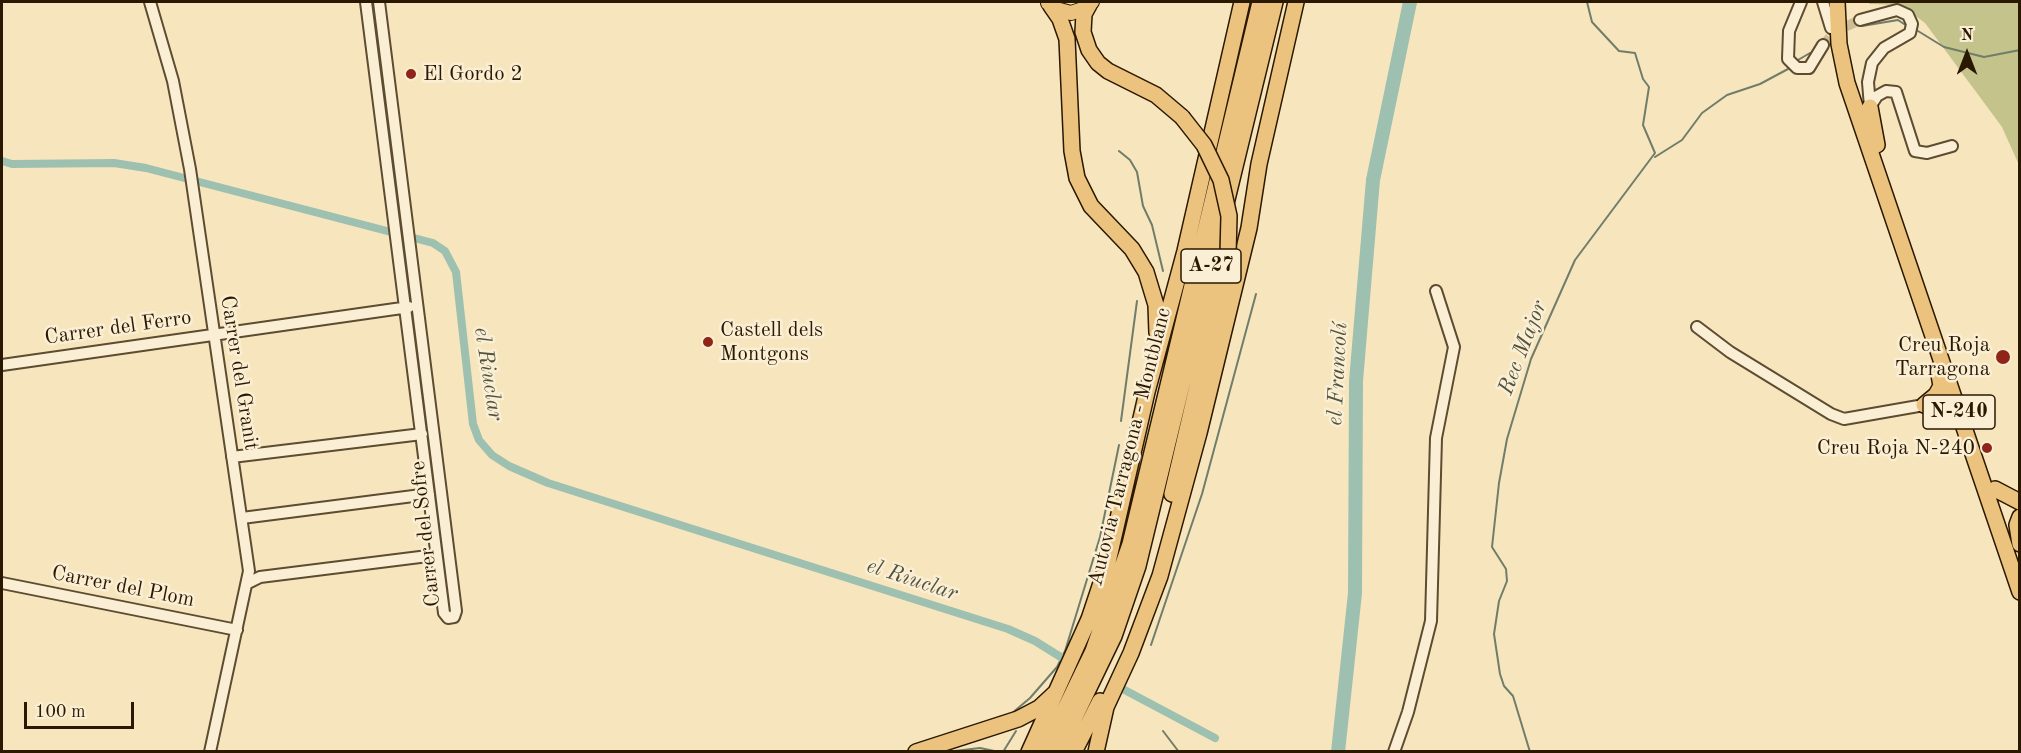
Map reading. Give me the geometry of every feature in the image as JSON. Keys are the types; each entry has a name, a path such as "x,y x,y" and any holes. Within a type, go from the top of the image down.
{"highway":[{"path":"1029,752 1060,687 1100,587 1118,522 1147,392 1185,251 1242,2"},
{"name":"Autovia Tarragona - Montblanc","path":"1044,752 1093,651 1118,582 1260,2"},
{"name":"Autovia Tarragona - Montblanc","path":"1058,752 1114,636 1138,566 1275,2"},
{"path":"1096,752 1102,719 1145,619 1160,576 1216,365 1249,228 1259,164 1296,2"},
{"name":"N-240","path":"1837,2 1839,44 1844,71 2019,561"},
{"name":"N-240","path":"1847,2 1848,32 1855,73 1901,231 1932,334 2019,592"},
{"path":"1091,3 1084,14 1083,32 1089,50 1098,63 1108,71 1156,95 1182,117 1204,145 1221,180 1229,216 1228,254 1154,570"},
{"path":"1049,4 1064,26 1067,39 1072,150 1080,185 1096,212 1137,257 1154,290 1157,329 1147,392"},
{"path":"1831,28 1844,71"},
{"path":"1259,164 1266,42"},
{"path":"1870,107 1877,145"},
{"path":"1170,377 1168,362 1185,251"},
{"path":"1924,405 1936,395 1941,386 1932,334"},
{"path":"1924,405 1951,414 1962,423"},
{"path":"1995,489 2019,502"},
{"path":"2019,517 2019,544"},
{"path":"1074,752 1125,648 1172,528"},
{"path":"916,752 1024,717 1039,708 1060,687"}],"main road":[{"path":"1049,4 1071,13 1091,3"}],"street":[{"name":"Carrer del Granit","path":"150,2 173,81 190,169 249,571 210,752"},
{"name":"Carrer del Sofre","path":"366,2 436,555 444,613 448,618 454,617 447,531 379,2"},
{"path":"1801,2 1789,30 1788,59 1797,68 1809,68 1823,45"},
{"path":"1823,2 1831,28"},
{"path":"1860,20 1897,10 1908,15 1912,24 1910,33 1884,48 1875,57 1870,69 1868,87 1870,107"},
{"path":"1868,87 1873,92 1892,91 1898,94 1908,137 1917,152 1927,153 1952,146"},
{"path":"1870,107 1872,100 1881,93"},
{"path":"1394,752 1408,712 1431,621 1436,438 1454,347 1436,291"},
{"name":"Carrer del Ferro","path":"2,365 418,305"},
{"path":"1697,327 1730,352 1831,414 1844,418 1924,405"},
{"path":"232,457 422,434"},
{"path":"242,518 429,494"},
{"path":"248,583 260,577 436,555"},
{"name":"Carrer del Plom","path":"2,583 237,630"}],"shaded area":[{"path":"1869,2 2019,2 2019,165 2002,127 1925,23 1901,5 1869,4"}],"waterway":[{"name":"el Francolí","path":"1338,752 1355,593 1356,381 1373,180 1410,2"},
{"name":"Rec Major","path":"1530,752 1513,696 1504,686 1500,674 1494,634 1499,601 1507,581 1506,569 1492,547 1499,483 1507,439 1531,359 1575,260 1655,153 1643,125 1649,87 1643,79 1635,53 1619,51 1592,22 1587,2"},
{"path":"1862,26 1898,20 1907,26"},
{"path":"1918,31 1944,47 1984,57 2020,50"},
{"path":"1798,60 1810,53"},
{"path":"1655,157 1682,140 1702,113 1727,95 1760,84 1788,69"},
{"path":"1119,151 1130,160 1137,172 1143,206 1152,225 1163,271"},
{"name":"el Riuclar","path":"2,161 12,164 114,163 146,168 433,243 445,251 456,272 473,424 479,440 492,455 509,466 548,483 1008,629 1035,641 1067,661"},
{"path":"1151,645 1202,494 1256,294"},
{"path":"1121,421 1137,301"},
{"path":"1011,714 1030,698 1057,667 1065,651 1100,537 1119,445"},
{"name":"el Riuclar","path":"1119,687 1215,738"},
{"path":"1003,752 1016,731"},
{"path":"1163,731 1179,752"},
{"path":"946,752 980,748 999,752"}],"tunnel":[{"path":"1823,45 1836,31 1860,20"}],"place":[{"name":"El Gordo 2","path":"411,74"},
{"name":"Castell dels Montgons","path":"708,342"},
{"name":"Creu Roja Tarragona","path":"2003,357"},
{"name":"Creu Roja N-240","path":"1987,448"}]}
